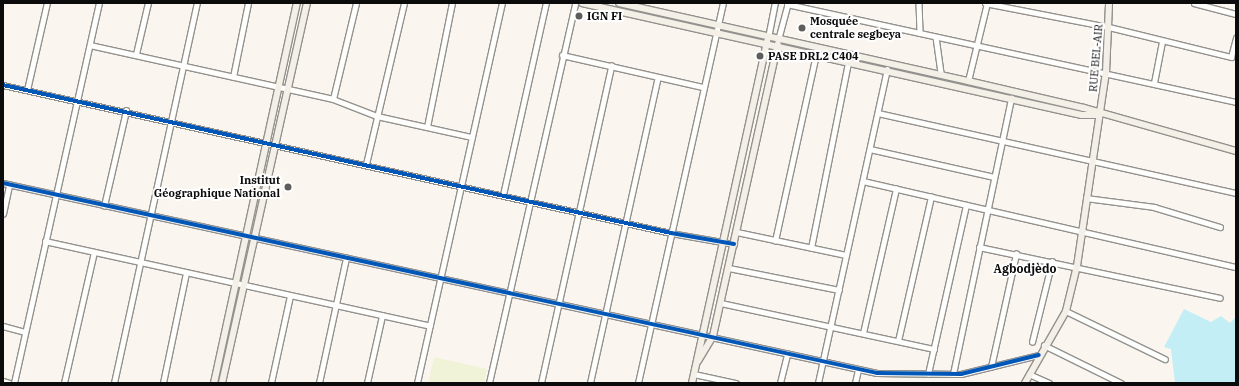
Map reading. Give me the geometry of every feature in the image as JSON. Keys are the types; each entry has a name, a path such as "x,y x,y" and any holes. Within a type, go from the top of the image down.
{"street":[{"path":"27,90 47,3"},
{"path":"14,383 76,100 99,3"},
{"path":"136,54 148,3"},
{"path":"114,383 197,3"},
{"path":"233,77 248,3"},
{"path":"214,383 297,3"},
{"path":"222,383 274,144 289,90 307,3"},
{"path":"333,99 356,3"},
{"path":"366,164 404,3"},
{"path":"427,127 452,3"},
{"path":"418,383 502,3"},
{"path":"503,195 546,3"},
{"path":"489,383 562,55 575,3"},
{"path":"582,3 767,45 778,44 941,74 1236,151"},
{"path":"619,3 768,38 778,44 848,62 1082,115 1100,115"},
{"path":"638,383 723,3"},
{"path":"692,383 698,361 701,334 724,241 775,3"},
{"path":"919,3 920,33"},
{"path":"968,81 987,3 1109,27 1162,42 1231,57 1236,38"},
{"name":"RUE BEL-AIR","path":"1025,383 1044,345 1066,311 1077,266 1083,232 1091,162 1106,73 1109,3"},
{"path":"1194,3 1236,14"},
{"path":"698,361 713,336 787,4 1236,102"},
{"path":"936,36 941,74"},
{"path":"1154,83 1162,42"},
{"path":"90,45 333,99 377,116 472,137"},
{"path":"775,241 816,54"},
{"path":"562,55 703,87"},
{"path":"810,248 848,62"},
{"path":"541,383 611,66"},
{"path":"818,383 887,70"},
{"path":"590,383 658,77"},
{"path":"3,85 267,142 626,223 734,244"},
{"path":"953,374 1011,98"},
{"path":"104,206 126,111"},
{"path":"878,113 1091,162 1236,193"},
{"path":"870,149 994,177"},
{"path":"863,181 1236,267"},
{"path":"3,183 651,325 713,336 858,370 885,374 953,374 1039,355"},
{"path":"3,214 9,185"},
{"path":"863,333 896,188"},
{"path":"898,341 931,197"},
{"path":"1086,198 1154,207 1220,227"},
{"path":"928,374 966,205"},
{"path":"737,232 846,255"},
{"path":"45,241 243,286 430,326"},
{"path":"980,247 1077,266 1220,298"},
{"path":"64,383 94,252"},
{"path":"990,367 1016,254"},
{"path":"319,383 346,258"},
{"path":"1032,342 1052,261"},
{"path":"729,268 839,290"},
{"path":"163,383 186,273"},
{"path":"271,383 290,296"},
{"path":"721,303 934,349"},
{"path":"1066,311 1165,359"},
{"path":"367,383 382,316"},
{"path":"3,326 25,332"},
{"path":"1044,345 1121,383"},
{"path":"780,383 787,354"},
{"path":"855,383 858,370"},
{"path":"694,374 736,383"},
{"path":"1030,374 1049,383"},
{"path":"3,382 9,383"}],"green space":[{"path":"434,357 487,369 484,383 428,383"}],"water":[{"path":"1184,309 1211,322 1221,316 1230,323 1236,317 1236,383 1175,383 1171,349 1164,347"}],"waterway":[{"path":"772,35 779,3"}],"cycle path":[{"path":"3,85 671,233 734,244"},
{"path":"3,183 877,373 961,374 1039,355"}],"place":[{"name":"IGN FI","path":"579,16"},
{"name":"Mosquée centrale segbeya","path":"802,28"},
{"name":"PASE DRL2 C404","path":"760,56"},
{"name":"Institut Géographique National","path":"288,187"}],"district":[{"name":"Agbodjèdo","path":"1025,269"}]}
